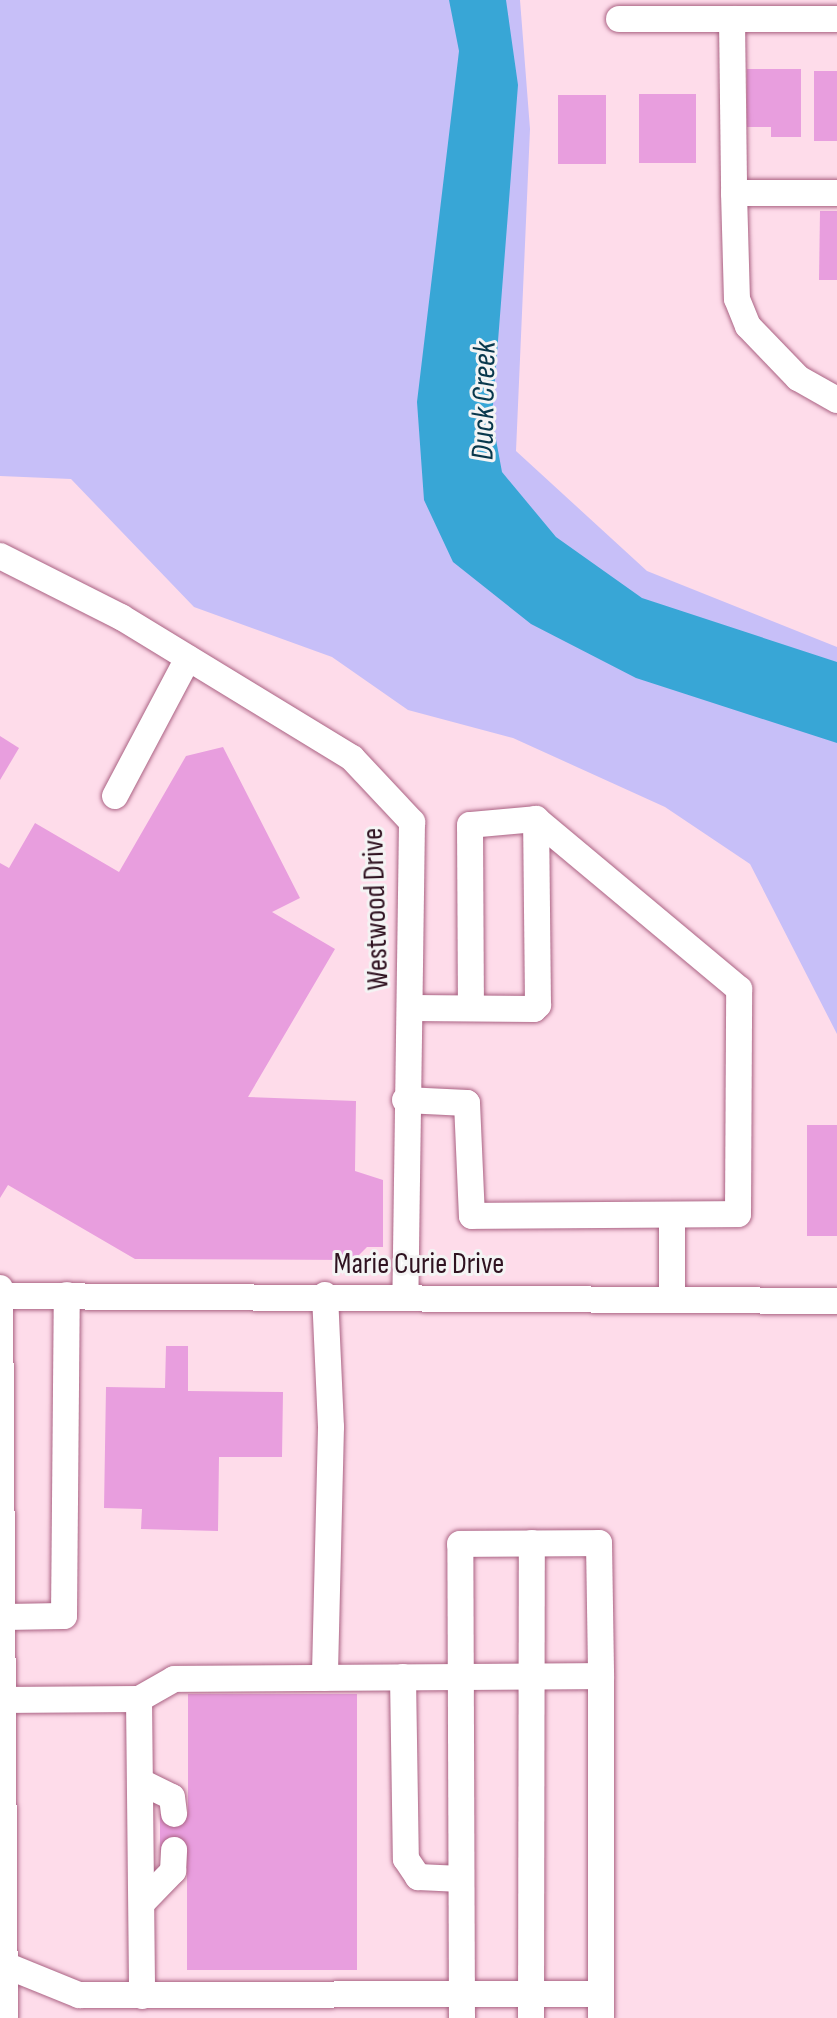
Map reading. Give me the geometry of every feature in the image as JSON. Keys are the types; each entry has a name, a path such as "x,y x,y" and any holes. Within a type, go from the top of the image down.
{"street":[{"path":"627,9 732,19 837,19"},
{"path":"732,19 737,299 748,326 777,359 837,400"},
{"path":"734,193 837,193"},
{"name":"Westwood Drive","path":"0,556 188,658 352,758 412,822 411,1008 405,1100 405,1295"},
{"path":"115,796 188,658"},
{"path":"411,1008 538,1005 536,819"},
{"path":"405,1100 467,1103 472,1216 672,1218 738,1214 739,989 536,819 470,825 471,1008"},
{"path":"672,1218 672,1299"},
{"path":"1,1293 5,2018"},
{"name":"Marie Curie Drive","path":"1,1293 837,1301"},
{"path":"4,1617 64,1616 67,1295"},
{"path":"325,1295 331,1427 325,1678"},
{"path":"531,2006 532,1543"},
{"path":"5,1965 79,1995 462,2006 601,2006 599,1543 460,1544 462,2006"},
{"path":"2,1700 139,1699 174,1679 601,1676"},
{"path":"403,1677 406,1859 418,1877 461,1879"},
{"path":"139,1699 142,1996"},
{"path":"141,1782 172,1797 174,1814"},
{"path":"142,1903 173,1871 174,1850"}],"shaded area":[{"path":"0,0 520,0 530,129 516,451 647,571 837,647 837,1034 750,864 665,807 513,738 408,710 332,657 194,607 71,479 0,476"}],"water":[{"name":"Duck Creek","path":"449,0 506,0 518,85 492,418 502,472 556,537 642,598 837,662 837,743 636,678 531,624 453,562 424,500 417,402 459,51"}],"building":[{"path":"747,69 801,69 801,137 771,137 771,127 747,127"},
{"path":"814,71 837,71 837,141 814,141"},
{"path":"639,94 696,94 696,163 639,163"},
{"path":"558,95 606,95 606,164 558,164"},
{"path":"820,211 837,211 837,280 819,280"},
{"path":"0,736 19,748 0,780"},
{"path":"223,747 300,898 272,912 335,949 248,1097 356,1101 355,1171 383,1180 383,1247 367,1247 354,1260 135,1259 8,1185 0,1198 0,863 9,868 35,823 119,872 186,756"},
{"path":"807,1125 837,1125 837,1236 807,1236"},
{"path":"166,1346 188,1346 188,1391 283,1392 282,1457 219,1457 218,1531 141,1529 142,1509 104,1508 106,1387 165,1388"},
{"path":"188,1694 357,1694 357,1970 187,1970 187,1850 160,1850 160,1814 188,1814"}]}
